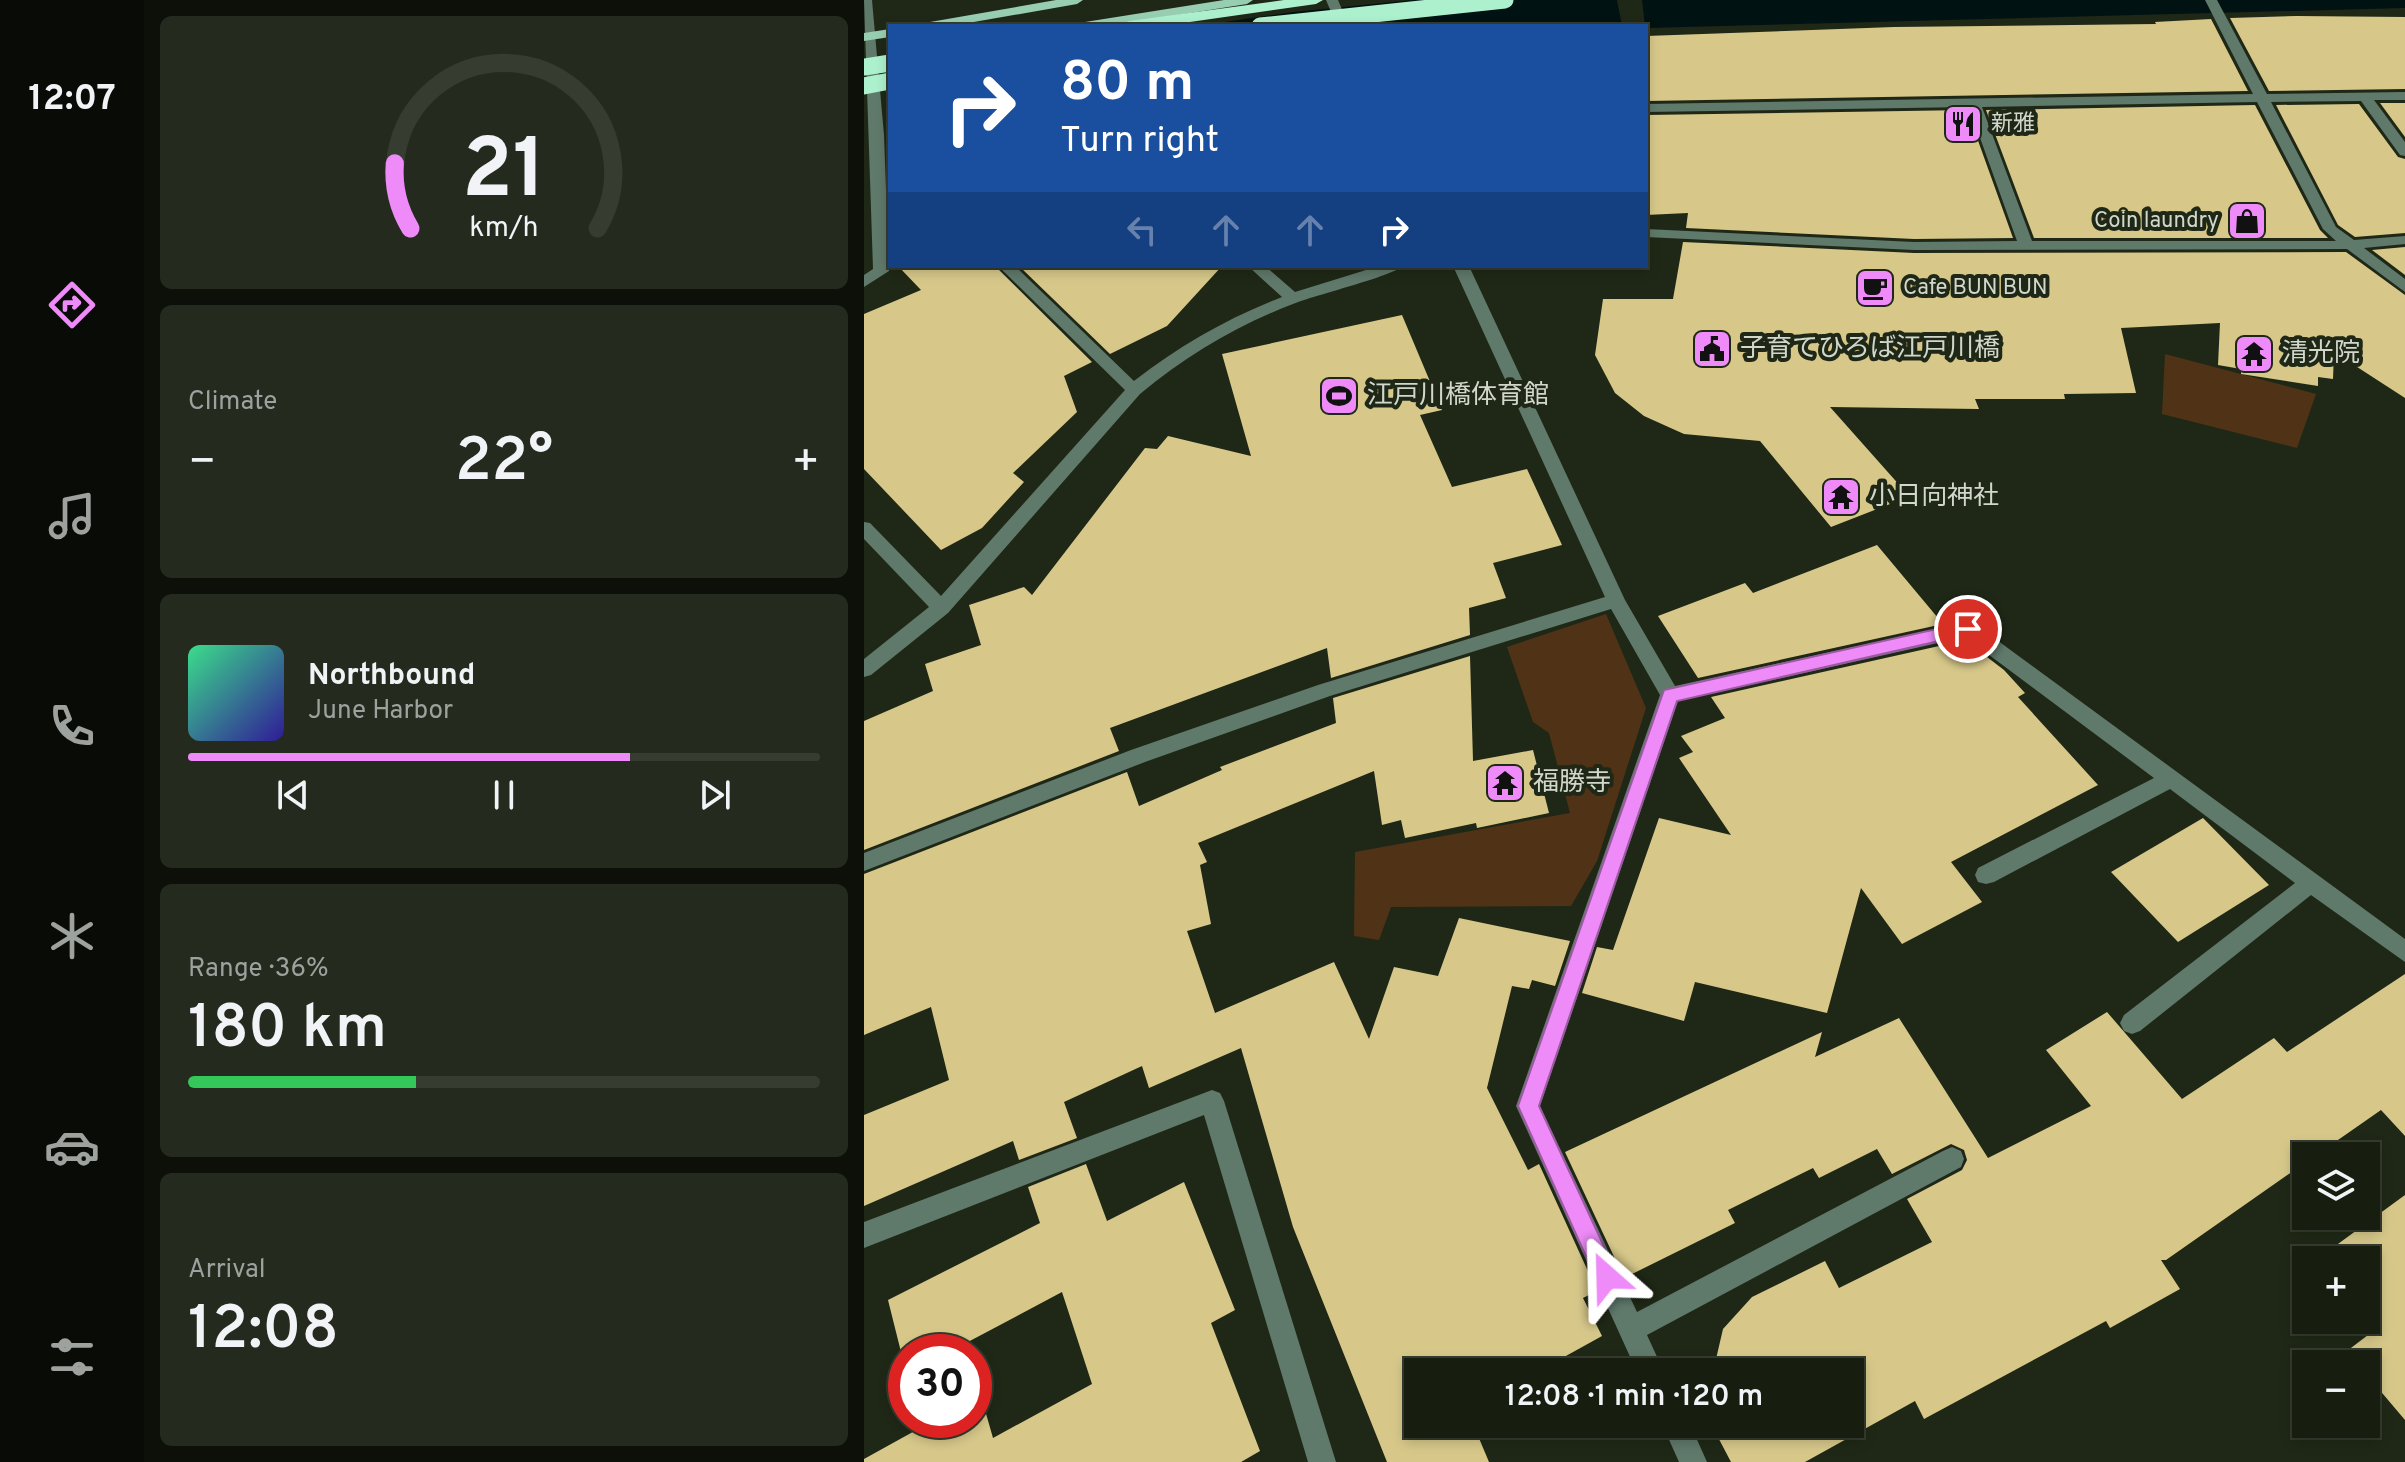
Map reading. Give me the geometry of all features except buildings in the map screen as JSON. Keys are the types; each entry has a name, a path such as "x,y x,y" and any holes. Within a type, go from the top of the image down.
{"highway":[{"path":"1143,24 1316,0"},
{"path":"1279,24 1505,0"},
{"path":"867,71 888,61"},
{"path":"867,71 888,80"}],"main road":[{"path":"941,24 1077,0"},
{"path":"1097,24 1247,0"},
{"path":"867,37 888,33"}],"street":[{"path":"864,282 881,271 885,224 867,71 866,0"},
{"path":"2211,0 2330,229 2405,287"},
{"path":"1333,3 1342,24"},
{"path":"1648,108 2405,96"},
{"path":"2365,97 2405,152"},
{"path":"1974,103 2026,245"},
{"path":"1648,233 1914,246 2347,245 2405,240"},
{"path":"1008,268 1134,390"},
{"path":"1258,268 1292,298"},
{"path":"864,670 941,608 1134,390 1194,343 1225,325 1292,298 1389,268"},
{"path":"1462,268 1616,601 1670,695 1528,1106 1644,1358"},
{"path":"864,528 941,608"},
{"path":"864,862 1154,750 1325,690 1616,601"},
{"path":"1670,695 1968,629 2405,952"},
{"path":"1986,875 2169,780"},
{"path":"2132,1023 2310,883"},
{"path":"864,1235 1212,1101 1322,1462"},
{"path":"1631,1329 1952,1159"},
{"path":"1682,1438 1693,1462"}],"shaded area":[{"path":"1413,0 2405,0 2405,8 1648,28 1648,24 1212,24"},
{"path":"2165,354 2316,394 2297,448 2162,414"},
{"path":"1606,614 1646,708 1597,861 1571,906 1391,907 1379,940 1354,936 1355,852 1570,813 1549,733 1533,722 1507,647"}],"pier":[{"path":"1617,0 1642,0 1645,24 1622,24"}],"place":[{"name":"新雅","path":"1963,124"},
{"name":"Coin laundry","path":"2247,221"},
{"name":"Cafe BUN BUN","path":"1875,288"},
{"name":"子育てひろば江戸川橋","path":"1712,349"},
{"name":"清光院","path":"2254,354"},
{"name":"江戸川橋体育館","path":"1339,396"},
{"name":"小日向神社","path":"1841,497"},
{"name":"福勝寺","path":"1505,783"}],"route":[{"path":"1607,1277 1528,1106 1670,695 1968,629"}]}
